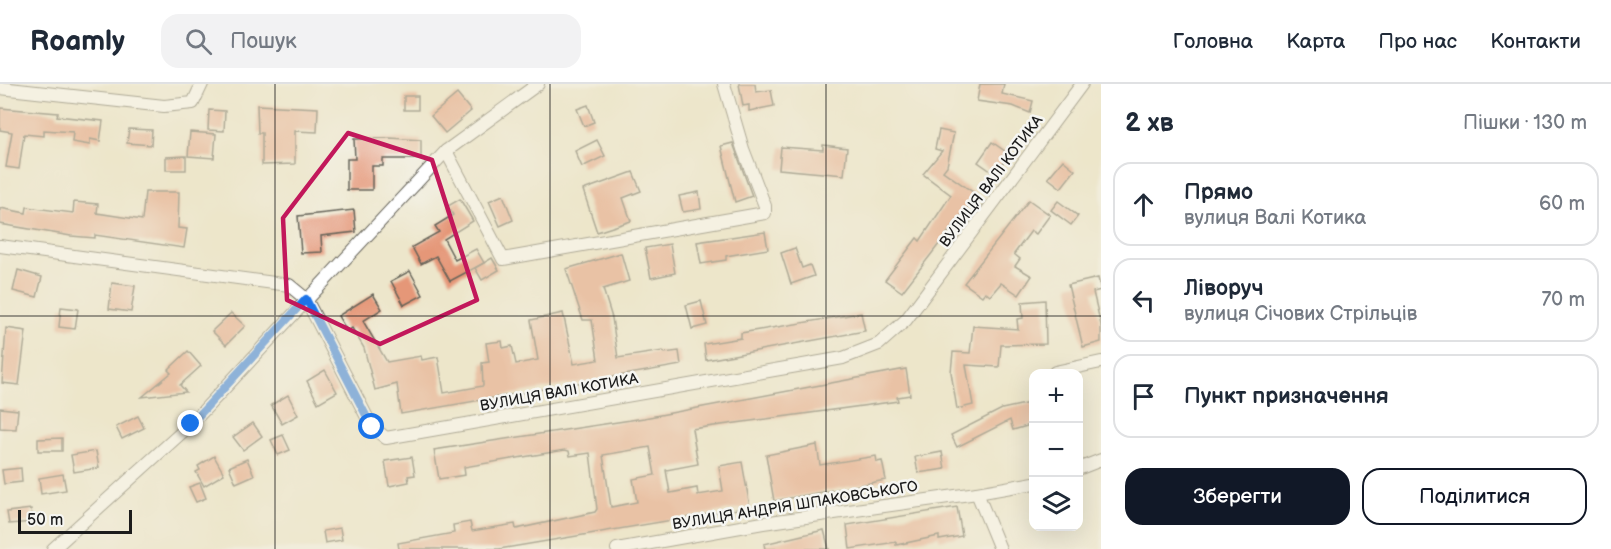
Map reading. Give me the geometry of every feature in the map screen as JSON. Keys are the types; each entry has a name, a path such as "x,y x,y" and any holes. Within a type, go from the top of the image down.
{"street":[{"path":"0,88 164,106 193,104 202,84"},
{"path":"53,549 191,424 446,151 538,84"},
{"path":"446,151 504,259 765,213 765,206 743,149 724,84"},
{"name":"ВУЛИЦЯ ВАЛІ КОТИКА","path":"306,299 372,427 387,438 843,358 879,344 906,320 1082,84"},
{"path":"0,246 290,285 306,299"},
{"path":"1070,369 1101,363"},
{"path":"1083,467 1101,460"},
{"name":"ВУЛИЦЯ АНДРІЯ ШПАКОВСЬКОГО","path":"617,549 763,523 1029,484"},
{"path":"977,493 1000,549"}],"highlighted area":[{"path":"348,133 432,160 477,300 380,344 287,300 283,218"}],"building":[{"path":"739,84 755,84 756,92 771,90 774,106 749,111 749,105 743,106"},
{"path":"980,84 1004,84 1002,94 1033,101 1030,113 1013,106 977,101"},
{"path":"457,94 471,111 445,133 431,116"},
{"path":"404,96 418,96 418,110 404,110"},
{"path":"257,105 318,108 317,132 295,131 295,164 262,165 262,133 258,133"},
{"path":"588,105 594,122 584,126 577,109"},
{"path":"0,108 58,113 57,116 103,121 100,141 90,139 90,145 72,142 73,132 44,130 44,136 24,134 19,169 6,167 12,132 0,130"},
{"path":"209,110 225,111 224,131 208,130"},
{"path":"129,129 152,130 151,145 127,143"},
{"path":"939,130 954,133 947,166 943,171 977,195 902,292 885,280 917,238 920,241 951,195 923,174 942,151 935,149"},
{"path":"190,132 216,134 214,158 188,156"},
{"path":"354,139 421,140 421,159 383,159 383,166 372,166 372,190 347,190 347,159 355,159"},
{"path":"597,140 605,156 582,167 575,151"},
{"path":"992,142 1009,154 995,174 978,162"},
{"path":"733,143 752,196 735,202 721,146"},
{"path":"823,145 847,148 844,175 779,169 781,147 823,150"},
{"path":"186,156 186,170 166,170 166,157"},
{"path":"1063,160 1075,170 1061,188 1048,178"},
{"path":"633,172 641,191 623,198 631,221 597,232 583,190"},
{"path":"145,192 179,192 178,228 187,229 184,248 95,235 95,238 71,236 0,224 0,208 26,213 27,207 73,213 74,202 98,204 97,213 142,220"},
{"path":"699,192 701,209 683,212 679,196"},
{"path":"503,195 513,220 500,226 489,201"},
{"path":"460,199 473,221 444,239 455,260 476,249 484,263 450,281 436,256 421,264 412,247 439,232 435,226 453,215 448,206"},
{"path":"1029,200 1050,215 1036,234 1031,231 1014,254 1020,259 1015,266 1032,276 1019,295 1001,283 990,296 985,292 982,296 964,283"},
{"path":"1058,201 1078,216 1071,225 1051,210"},
{"path":"354,210 356,232 321,236 322,252 301,253 298,216"},
{"path":"765,232 768,249 726,256 726,260 701,264 697,242"},
{"path":"670,244 675,273 651,278 645,248"},
{"path":"795,248 802,268 810,265 814,276 791,284 781,253"},
{"path":"621,253 629,281 603,289 612,318 618,358 663,351 664,353 679,351 681,365 401,414 397,384 375,390 364,348 352,328 347,331 338,316 373,294 382,309 363,321 387,362 421,356 422,360 438,357 444,393 483,386 482,363 489,362 486,343 502,341 503,348 512,346 516,364 538,360 531,320 563,313 574,364 598,360 592,320 583,320 566,269"},
{"path":"492,258 499,270 482,280 475,268"},
{"path":"18,270 42,277 37,297 13,291"},
{"path":"410,271 423,295 404,305 391,281"},
{"path":"1098,278 1101,290 1093,292 1101,325 1101,342 1083,347 1068,285"},
{"path":"112,283 135,286 131,312 109,309"},
{"path":"1045,300 1046,344 1001,345 999,367 966,365 973,405 957,409 951,372 953,352 970,353 973,326 1018,329 1017,319 1023,318 1022,302"},
{"path":"701,301 707,325 692,329 686,305"},
{"path":"61,307 78,309 75,329 59,327"},
{"path":"231,313 245,326 226,345 212,331"},
{"path":"861,313 865,331 706,360 704,344 741,338 741,333"},
{"path":"6,328 26,331 19,385 2,383"},
{"path":"188,351 201,366 180,385 186,392 142,397 171,373 168,370"},
{"path":"906,369 910,395 897,397 898,401 692,429 698,464 666,470 670,493 697,488 698,495 723,491 719,466 742,462 750,507 499,549 399,549 398,543 454,533 453,525 470,522 472,531 515,524 516,529 595,512 597,509 590,453 570,456 569,451 565,450 464,467 465,475 439,479 434,450 644,418","holes":["650,447 655,475 633,479 637,502 611,507 603,455"]},
{"path":"325,370 337,392 318,403 307,381"},
{"path":"288,395 298,415 282,424 271,405"},
{"path":"1029,403 1029,425 1013,430 1010,420 957,447 951,435 1002,409"},
{"path":"0,408 18,410 16,429 0,428"},
{"path":"138,416 144,428 122,439 116,427"},
{"path":"253,423 262,436 243,450 233,437"},
{"path":"283,435 290,450 278,455 271,440"},
{"path":"62,438 62,451 38,451 38,439"},
{"path":"817,445 820,465 876,456 877,462 882,461 886,480 774,501 766,455"},
{"path":"96,451 99,468 74,472 71,455"},
{"path":"942,452 945,469 918,473 915,457"},
{"path":"214,456 224,474 204,486 196,472 200,470 198,466"},
{"path":"412,457 415,475 408,476 409,482 389,486 385,461"},
{"path":"247,459 254,475 236,483 229,467"},
{"path":"21,468 22,482 4,484 2,470"},
{"path":"63,474 66,490 41,494 39,478"},
{"path":"200,483 206,498 196,502 189,487"},
{"path":"957,507 962,536 939,540 939,536 896,545 896,542 850,549 847,525"},
{"path":"31,509 33,522 9,524 7,512"},
{"path":"340,528 342,540 325,543 323,531"},
{"path":"824,530 829,549 765,549 764,544"}],"route":[{"path":"191,424 306,299 372,427"}]}
